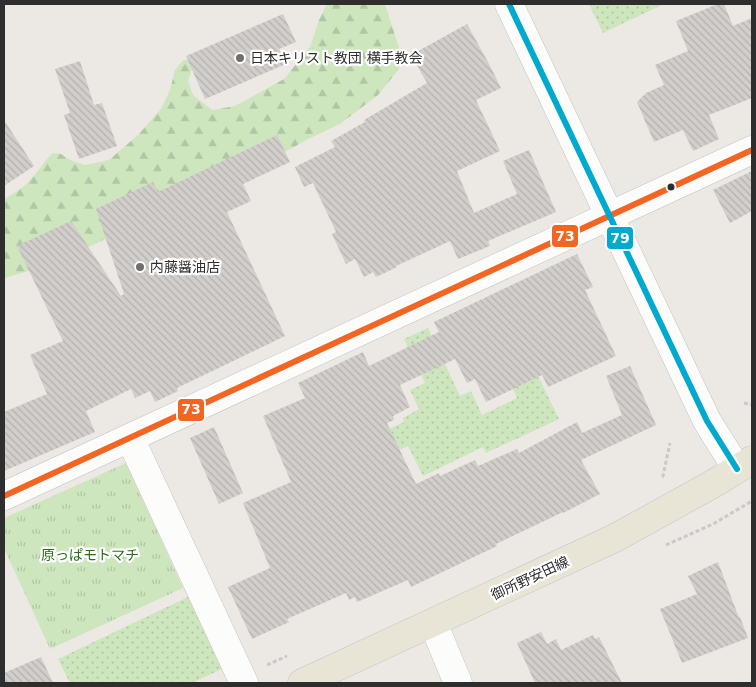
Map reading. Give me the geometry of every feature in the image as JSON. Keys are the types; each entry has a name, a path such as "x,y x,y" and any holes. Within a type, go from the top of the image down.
{"main road":[{"name":"御所野安田線","path":"302,683 615,538 711,485 744,464"}],"street":[{"path":"509,4 707,421 744,464"},
{"path":"4,496 752,150"},
{"path":"130,438 243,680"},
{"path":"432,623 458,683"}],"path":[{"path":"744,403 752,405"},
{"path":"655,481 663,476 670,443"},
{"path":"713,524 752,501"},
{"path":"243,680 296,652"}],"green space":[{"path":"327,4 385,4 401,54 399,69 378,95 340,124 308,139 234,181 50,265 4,278 4,199 27,183 53,153 61,154 70,160 85,165 109,160 138,135 161,109 170,90 175,70 183,60 190,60 192,69 188,81 193,95 212,110 235,106 284,79 310,47 319,20"},
{"path":"589,4 664,4 603,33"},
{"path":"428,328 460,396 471,391 482,415 517,398 511,384 536,372 559,419 486,453 483,447 423,476 408,446 380,459 370,438 404,422 403,418 419,409 410,390 425,383 404,339"},
{"name":"原っぱモトマチ","path":"126,463 183,588 50,649 4,548 4,518"},
{"path":"188,597 222,669 192,683 70,683 58,659"}],"building":[{"path":"718,4 724,4 733,26 752,18 752,98 709,115 719,139 693,151 683,130 654,142 637,102 646,93 664,85 655,65 688,51 676,21"},
{"name":"日本キリスト教団 横手教会","path":"283,14 296,42 279,49 286,64 205,99 186,56"},
{"path":"467,24 501,88 476,100 500,151 457,171 474,213 517,194 503,161 529,150 556,212 488,241 490,246 458,259 450,241 376,277 373,272 364,277 355,259 346,264 332,234 336,232 313,183 304,187 295,167 335,147 331,141 427,83 411,55"},
{"path":"80,61 94,105 102,103 117,146 79,159 64,115 70,113 55,69"},
{"path":"4,120 34,166 4,186"},
{"name":"内藤醤油店","path":"277,135 290,162 243,184 251,201 227,212 285,336 177,388 178,391 155,402 150,391 135,398 131,389 86,411 95,432 4,471 4,412 47,394 30,355 63,341 17,246 71,221 121,296 124,294 96,209 153,182 158,192"},
{"path":"752,171 752,211 730,223 713,190"},
{"path":"577,254 593,287 585,290 616,356 548,387 542,375 486,402 475,379 467,383 455,359 400,385 410,407 393,416 394,420 387,423 416,484 439,473 440,476 475,460 478,466 517,449 519,453 577,422 582,433 622,415 606,376 630,366 656,425 581,460 600,494 411,587 408,580 357,602 355,597 349,600 346,593 287,619 289,622 252,639 228,587 270,568 243,503 291,482 263,416 305,398 298,383 363,352 369,366 439,332 434,322"},
{"path":"214,427 243,493 219,504 190,438"},
{"path":"718,562 748,638 682,663 660,609 697,594 688,576"},
{"path":"541,632 547,644 556,639 561,650 593,635 595,639 599,637 622,683 535,683 517,643"},
{"path":"41,657 53,683 4,683 4,673"}],"transit line":[{"name":"79","path":"509,4 707,421 737,469"},
{"name":"73","path":"4,496 752,150"}],"place":[{"name":"日本キリスト教団 横手教会","path":"240,58"},
{"name":"内藤醤油店","path":"140,267"}]}
